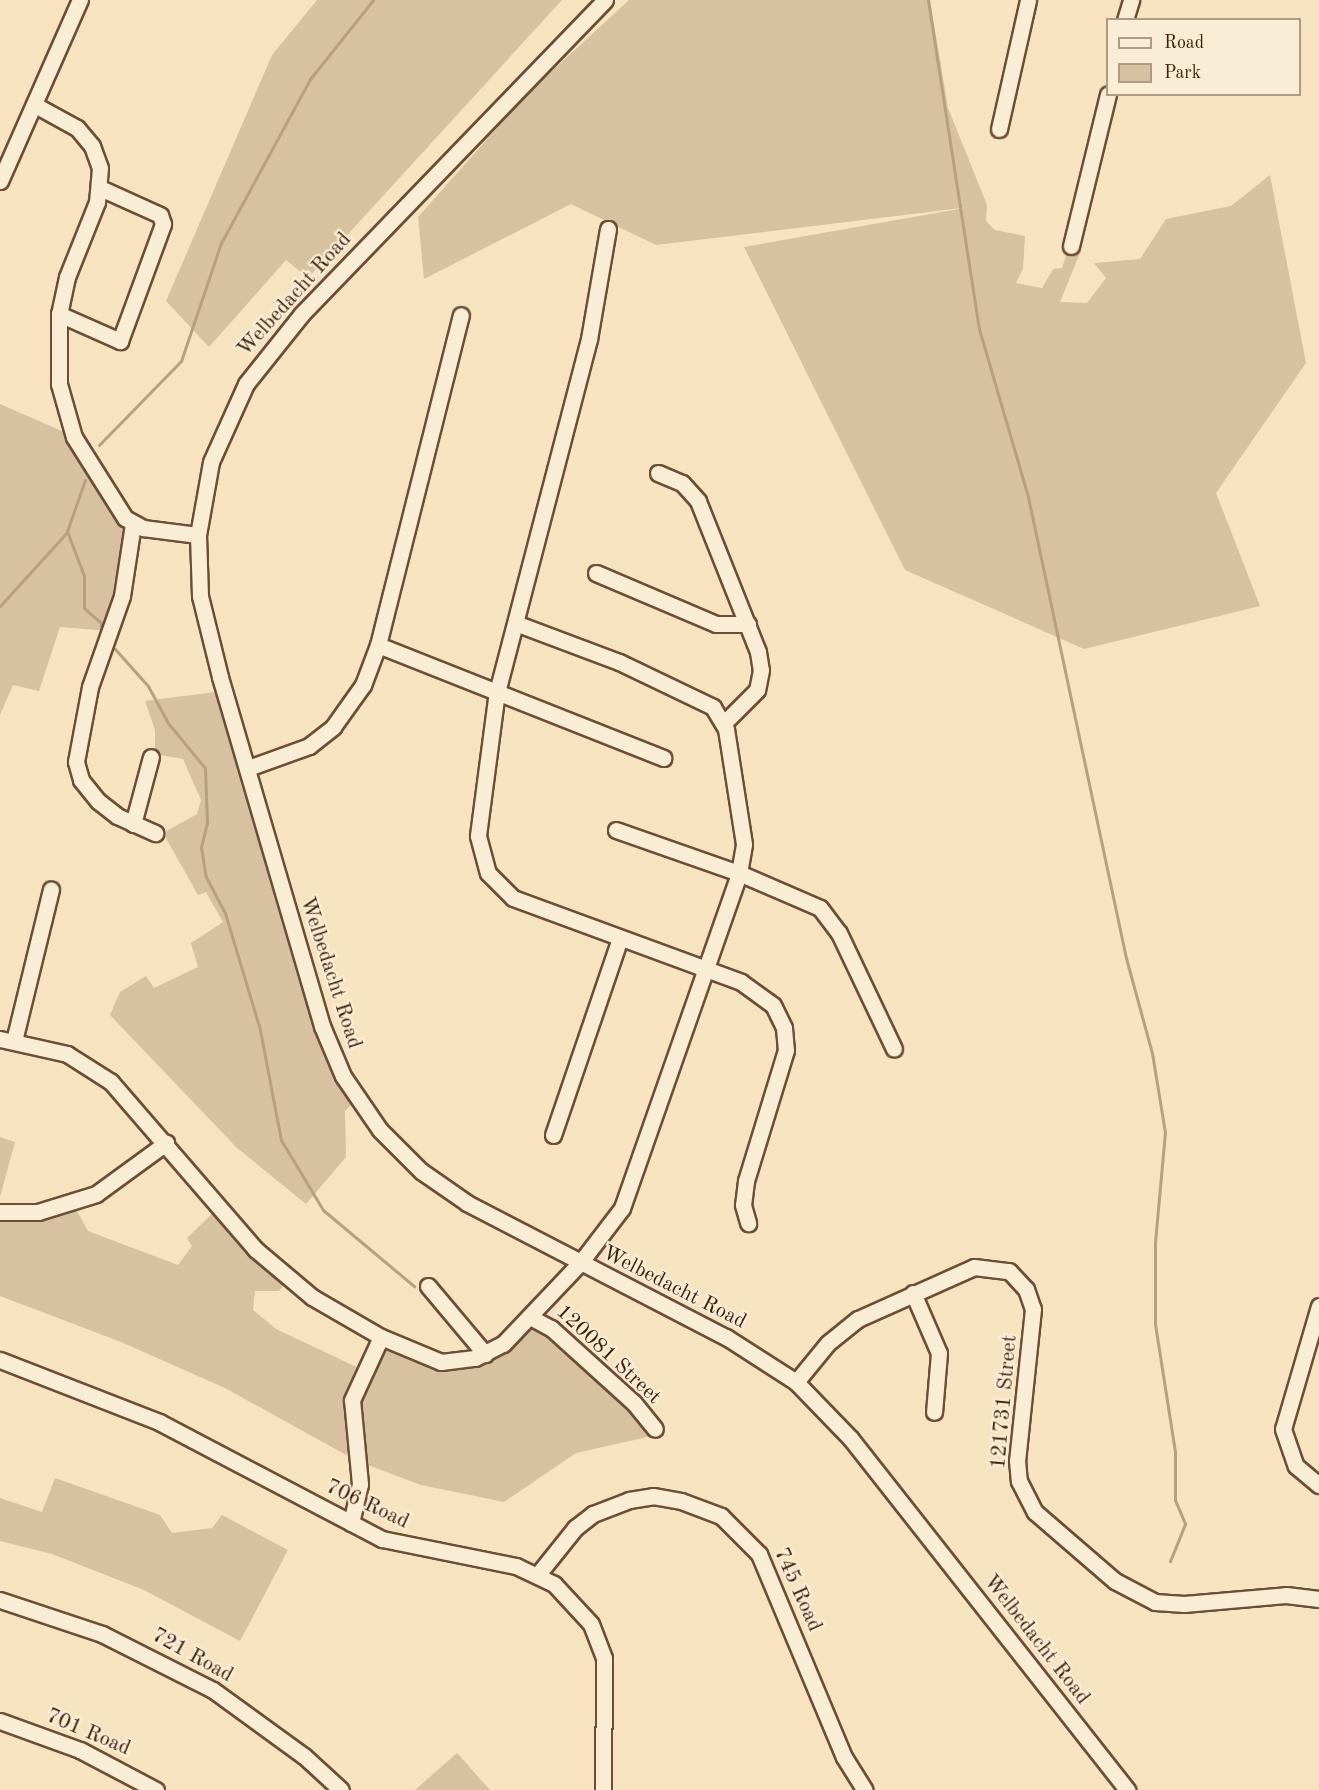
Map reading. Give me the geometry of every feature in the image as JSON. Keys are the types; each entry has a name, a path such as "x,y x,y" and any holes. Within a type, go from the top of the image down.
{"street":[{"path":"0,181 80,0"},
{"name":"Welbedacht Road","path":"605,0 265,355 218,441 198,535 204,618 322,1026 357,1099 408,1159 448,1191 580,1263 726,1337 796,1382 851,1439 1127,1790"},
{"path":"999,129 1005,81 1028,0"},
{"path":"1126,18 1131,0"},
{"path":"1071,246 1108,96"},
{"path":"35,105 63,117 84,135 98,161 100,188 59,314 59,384 74,437 101,487 133,524 198,535"},
{"path":"59,314 120,341 163,224 160,215 100,188"},
{"path":"608,229 589,339 518,624 497,691 479,819 484,865 495,882 520,902 706,968 762,995 777,1012 786,1037 780,1079 745,1186 748,1223"},
{"path":"248,768 297,752 333,727 363,685 378,645 461,315"},
{"path":"658,473 682,483 698,501 748,624 760,661 760,680 751,700 724,723"},
{"path":"133,524 120,604 90,687 76,754 77,770 90,793 133,824 155,833"},
{"path":"596,573 709,622 748,624"},
{"path":"51,890 7,1040 67,1054 98,1071 166,1143 274,1267 312,1297 381,1337 441,1362 485,1354 530,1317 580,1263 625,1201 739,873 743,834 724,723 713,707 694,695 518,624"},
{"path":"378,645 663,758"},
{"path":"133,824 150,757"},
{"path":"616,830 803,898 827,913 894,1049"},
{"path":"553,1135 620,938"},
{"path":"0,1212 38,1212 96,1194 166,1143"},
{"name":"121731 Street","path":"796,1382 845,1326 913,1293 981,1266 1009,1271 1022,1282 1031,1300 1033,1334 1019,1481 1035,1512 1115,1581 1144,1598 1167,1604 1267,1595 1319,1599"},
{"path":"428,1286 485,1354"},
{"path":"913,1293 939,1353 934,1412"},
{"path":"1319,1306 1283,1429 1296,1466 1319,1485"},
{"name":"120081 Street","path":"530,1317 541,1320 571,1346 634,1403 655,1429"},
{"path":"351,1523 360,1484 351,1411 381,1337"},
{"name":"706 Road","path":"0,1360 159,1422 351,1523 399,1545 539,1573 580,1608 604,1658 603,1790"},
{"name":"745 Road","path":"539,1573 575,1528 593,1514 629,1500 662,1498 722,1516 759,1554 844,1757 865,1790"},
{"name":"721 Road","path":"0,1600 121,1642 213,1690 304,1756 341,1790"},
{"name":"701 Road","path":"0,1721 80,1750 156,1790"}],"green space":[{"path":"317,0 562,0 308,278 286,260 209,347 166,301 272,55"},
{"path":"629,0 930,0 948,108 987,205 986,221 995,230 1025,236 1023,269 1016,283 1042,288 1053,269 1062,268 1068,250 1080,253 1060,302 1087,303 1106,278 1094,263 1140,259 1166,219 1231,206 1270,175 1306,363 1216,493 1260,606 1084,649 905,570 744,247 970,207 656,245 571,204 424,279 418,217 527,94"},
{"path":"0,404 71,435 132,524 109,631 60,627 39,691 13,685 0,715"},
{"path":"223,691 307,983 357,1099 345,1111 346,1157 306,1204 236,1147 110,1015 120,992 146,976 154,988 198,967 191,943 223,922 206,892 198,895 163,833 197,814 201,800 183,759 155,754 155,730 145,701"},
{"path":"0,1137 15,1142 0,1197"},
{"path":"72,1202 88,1231 178,1265 192,1246 187,1238 218,1208 288,1280 279,1291 255,1291 253,1310 276,1329 363,1370 380,1337 464,1361 529,1317 653,1429 652,1436 576,1453 504,1502 421,1485 357,1461 225,1388 121,1342 0,1296 0,1212"},
{"path":"55,1478 160,1515 172,1533 212,1528 222,1515 288,1550 240,1641 144,1590 52,1554 0,1541 0,1498 42,1512"},
{"path":"457,1753 490,1790 415,1790"}],"waterway":[{"path":"99,445 181,361 221,243 310,79 373,0"},
{"path":"928,0 979,329 1028,497 1126,958 1152,1053 1165,1132 1155,1242 1155,1324 1175,1452 1175,1500 1185,1524 1170,1561"},
{"path":"85,480 67,531 84,576 84,608 101,623 101,637"},
{"path":"0,606 67,532"},
{"path":"115,649 148,686 168,723 205,768 207,823 201,847 206,877 225,913 260,1030 281,1140 323,1210 414,1286"}]}
